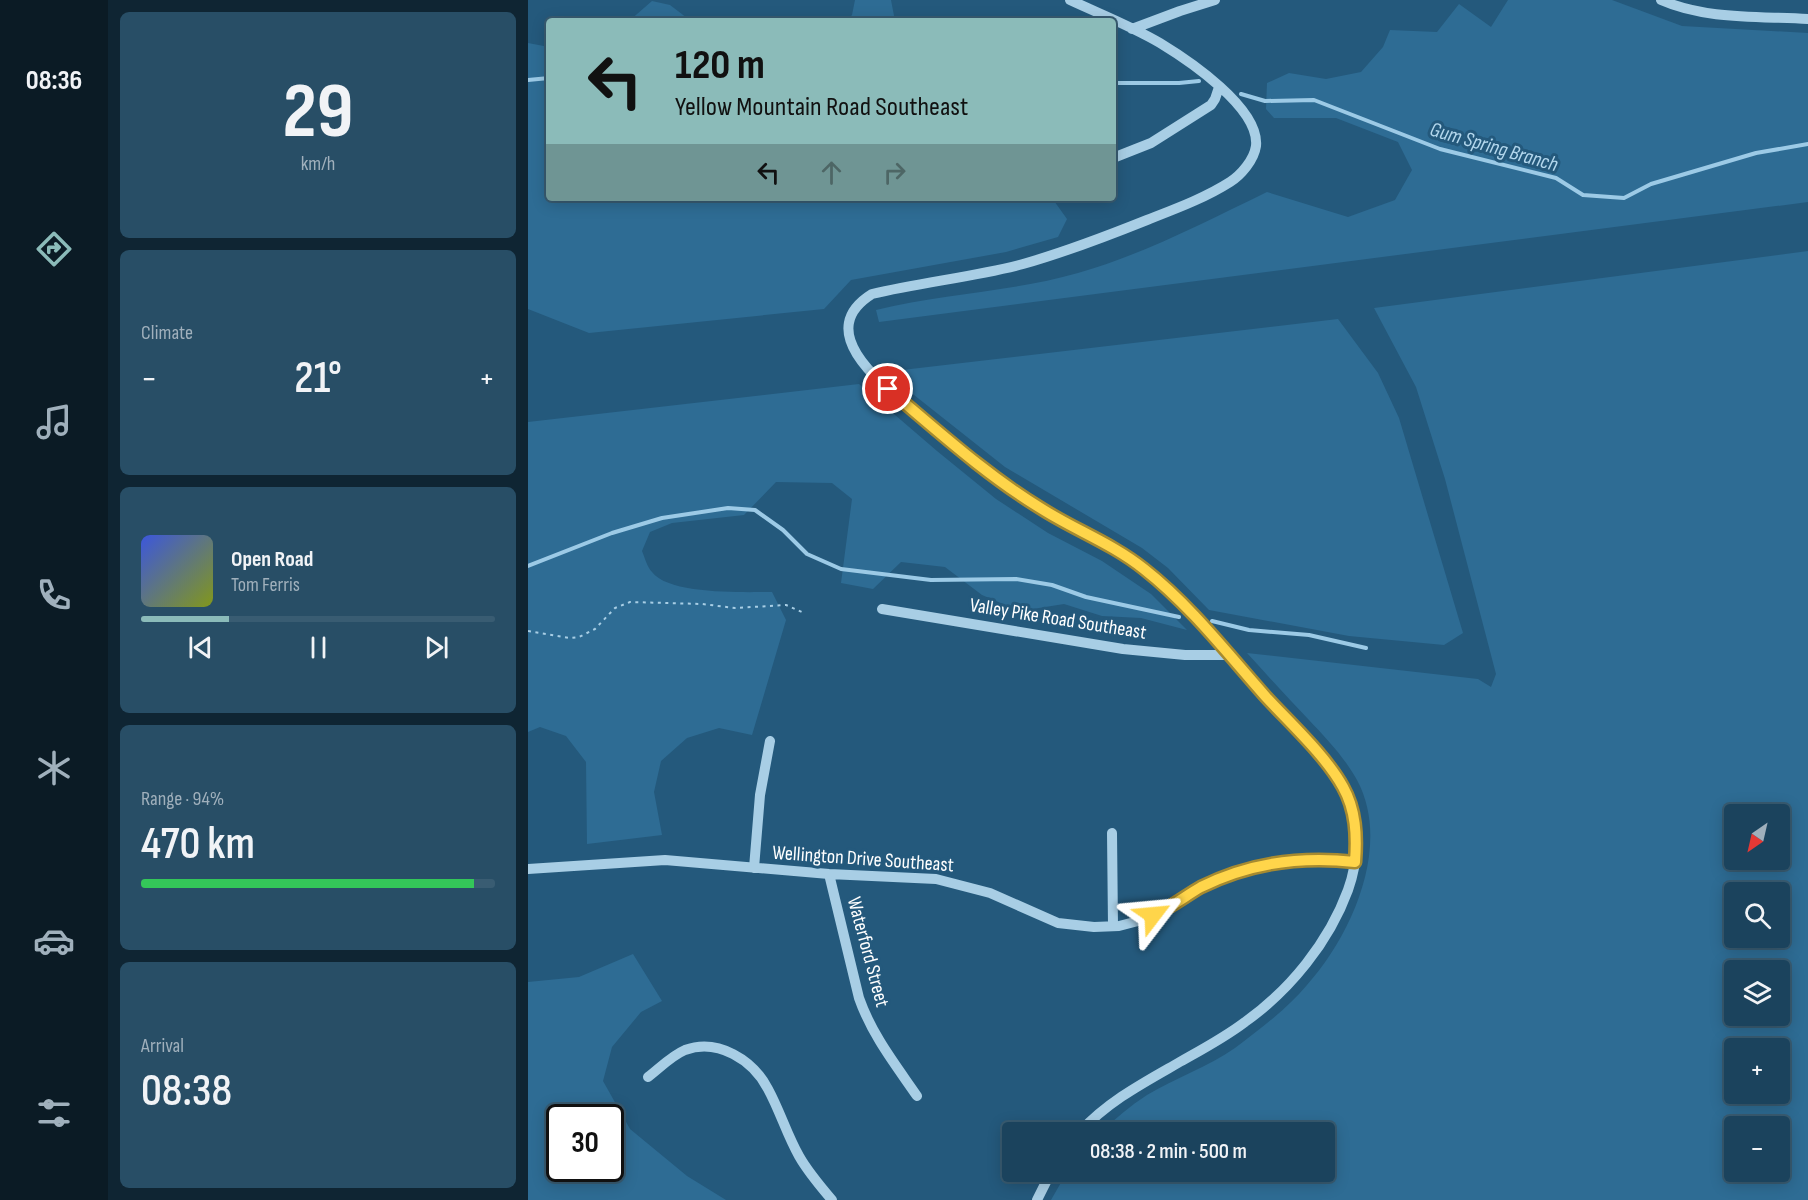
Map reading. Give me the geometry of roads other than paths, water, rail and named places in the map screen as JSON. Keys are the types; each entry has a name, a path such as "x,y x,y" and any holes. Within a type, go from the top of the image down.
{"street":[{"path":"1070,0 1110,18"},
{"path":"1132,28 1215,0"},
{"path":"1662,0 1693,10 1716,14 1808,19"},
{"path":"1090,1122 1130,1090 1223,1038 1247,1021 1274,999 1309,959 1330,927 1349,887 1355,862 1355,824 1350,803 1343,787 1326,764 1169,590 1141,566 1042,510 1001,483 874,377 854,349 849,325 854,309 872,294 1022,264 1061,252 1187,204 1231,181 1243,170 1256,146 1254,133 1246,115 1219,87 1190,63 1160,43 1116,21"},
{"path":"1116,157 1151,143 1211,105 1219,87"},
{"name":"Valley Pike Road Southeast","path":"882,609 1123,649 1185,656 1229,655"},
{"path":"754,868 760,795 770,741"},
{"path":"1112,833 1113,926"},
{"name":"Wellington Drive Southeast","path":"528,869 665,860 829,874 936,879 990,893 1058,923 1078,927 1113,926 1142,920 1165,910 1199,888 1239,871 1296,860 1324,858 1355,862"},
{"name":"Waterford Street","path":"829,874 856,988 865,1016 917,1096"},
{"path":"648,1077 675,1056 696,1047 721,1048 735,1054 748,1063 764,1082 799,1155 832,1200"},
{"path":"1037,1200 1046,1182"}],"waterway":[{"name":"Gum Spring Branch","path":"528,80 546,78"},
{"name":"Gum Spring Branch","path":"1116,83 1199,81"},
{"name":"Gum Spring Branch","path":"1241,94 1265,101 1314,100 1440,149 1556,178 1583,195 1624,198 1651,184 1756,153 1808,144"},
{"path":"528,566 612,533 662,518 728,508 755,510 783,530 807,554 841,569 931,580 1016,579 1052,585 1086,597 1179,617"},
{"path":"1212,621 1249,630 1309,635 1366,648"}]}
